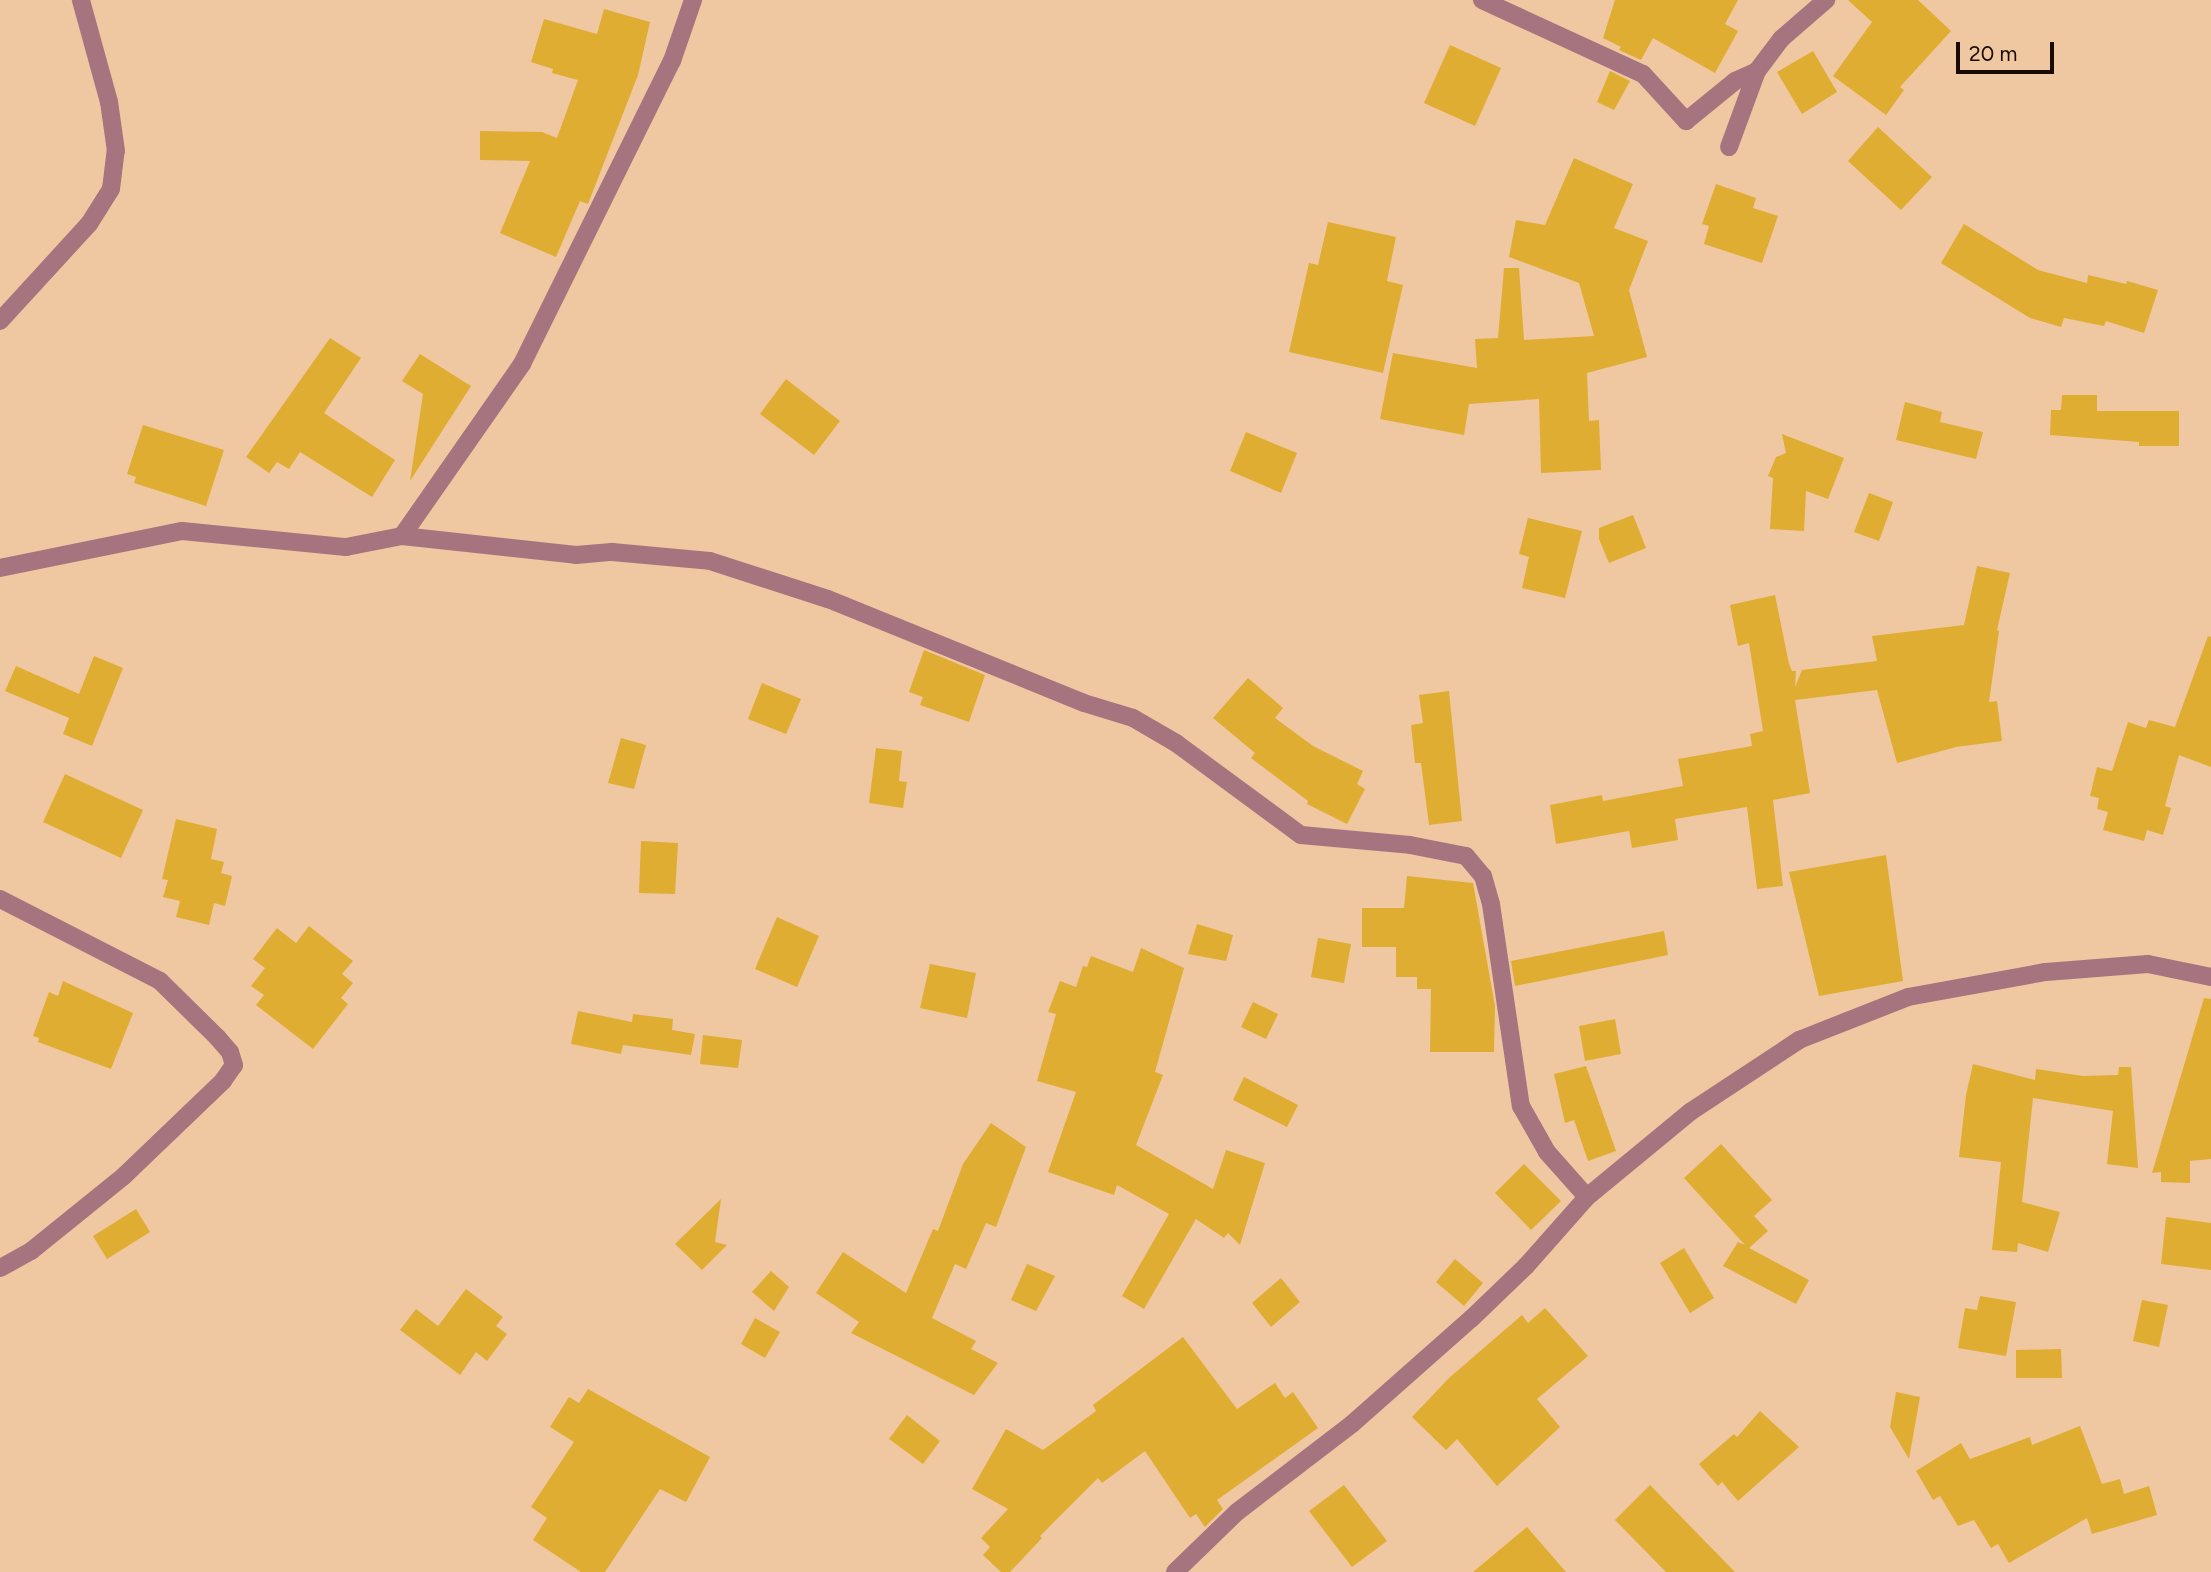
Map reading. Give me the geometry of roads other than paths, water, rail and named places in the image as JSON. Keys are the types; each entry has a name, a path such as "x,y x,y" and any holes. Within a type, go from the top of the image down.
{"street":[{"path":"0,321 89,224 111,189 116,151 109,103 80,0"},
{"path":"402,536 522,364 672,61 693,0"},
{"path":"1482,0 1643,74 1686,121 1735,81 1757,71"},
{"path":"1729,147 1757,71 1781,39 1826,0"},
{"path":"0,568 182,531 346,547 402,536 576,555 612,552 710,561 828,599 1084,703 1133,718 1176,743 1301,835 1410,845 1466,856 1483,876 1491,904 1521,1106 1547,1152 1587,1197"},
{"path":"0,899 160,981 217,1037 230,1052 234,1065 223,1081 124,1177 31,1251 0,1268"},
{"path":"1175,1572 1237,1512 1353,1424 1472,1318 1526,1266 1587,1197 1690,1112 1799,1040 1908,997 2046,972 2148,964 2211,976"}]}
